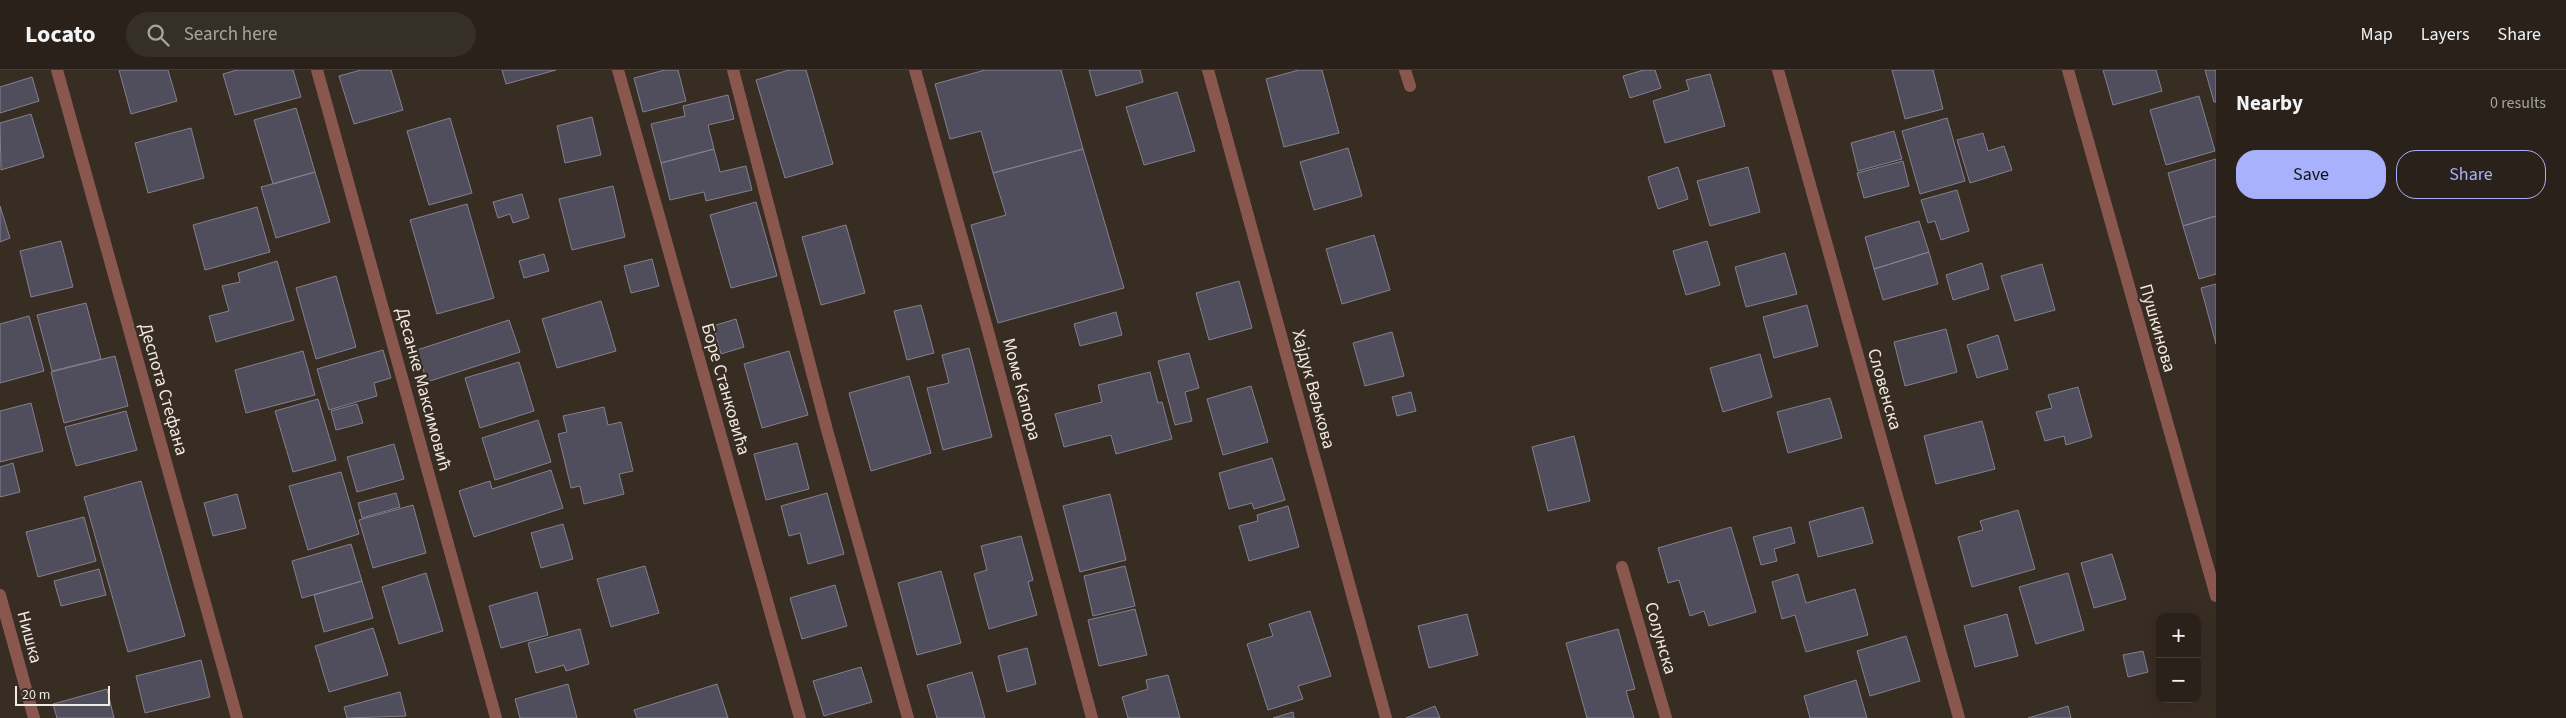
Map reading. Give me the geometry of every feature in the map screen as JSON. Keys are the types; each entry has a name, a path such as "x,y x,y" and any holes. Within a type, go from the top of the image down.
{"street":[{"name":"Деспота Стефана","path":"57,70 237,718"},
{"name":"Десанке Максимовић","path":"317,70 496,718"},
{"name":"Боре Станковића","path":"618,70 800,718"},
{"path":"732,70 822,411 908,718"},
{"name":"Моме Капора","path":"915,70 988,331 1092,718"},
{"name":"Хајдук Вељкова","path":"1208,70 1386,718"},
{"path":"1405,70 1410,86"},
{"name":"Словенска","path":"1778,70 1959,718"},
{"name":"Пушкинова","path":"2068,70 2216,596"},
{"name":"Солунска","path":"1622,567 1666,718"},
{"name":"Нишка","path":"0,595 34,718"}],"building":[{"path":"119,70 168,70 177,101 131,114"},
{"path":"237,70 293,70 301,97 235,115 223,74"},
{"path":"361,70 391,70 403,110 354,124 339,76"},
{"path":"502,70 556,70 506,84"},
{"path":"665,70 678,70 686,101 643,112 634,78"},
{"path":"789,70 806,70 833,164 785,178 756,80"},
{"path":"985,70 1061,70 1083,149 993,173 981,131 950,139 935,84"},
{"path":"1089,70 1140,70 1143,82 1096,96"},
{"path":"1299,70 1322,70 1339,133 1284,147 1266,79"},
{"path":"1644,70 1655,70 1661,88 1630,98 1623,76"},
{"path":"1892,70 1933,70 1943,109 1905,119"},
{"path":"2103,70 2156,70 2162,91 2113,105"},
{"path":"2205,70 2216,70 2216,102 2214,102"},
{"path":"1710,74 1725,126 1665,143 1653,101 1689,90 1686,80"},
{"path":"32,77 39,101 0,113 0,87"},
{"path":"1177,92 1195,151 1144,165 1126,107"},
{"path":"728,95 734,119 708,125 714,149 661,163 651,124 685,116 683,106"},
{"path":"2199,96 2215,151 2166,165 2150,110"},
{"path":"296,108 315,172 273,184 254,120"},
{"path":"31,114 44,157 1,170 0,123"},
{"path":"592,117 601,155 565,163 557,126"},
{"path":"450,118 472,193 429,205 407,131"},
{"path":"1947,118 1965,181 1920,194 1902,131"},
{"path":"191,128 204,178 148,193 135,143"},
{"path":"1894,131 1902,159 1858,171 1851,143"},
{"path":"1983,133 1988,151 2004,146 2012,170 1970,183 1957,140"},
{"path":"1348,148 1362,196 1314,210 1300,162"},
{"path":"714,149 720,172 746,166 752,190 706,201 704,192 670,200 661,163"},
{"path":"1083,149 1124,288 998,323 971,225 1006,215 993,173"},
{"path":"2216,159 2216,216 2183,226 2168,173"},
{"path":"1903,161 1909,186 1864,198 1857,173"},
{"path":"1678,167 1688,199 1658,209 1648,177"},
{"path":"1748,167 1760,212 1710,226 1697,181"},
{"path":"315,172 330,222 276,238 261,187"},
{"path":"613,186 625,237 572,250 559,199"},
{"path":"1957,190 1969,231 1941,240 1935,221 1928,223 1921,200"},
{"path":"522,194 529,218 513,223 510,214 498,218 493,202"},
{"path":"756,202 777,276 731,288 710,215"},
{"path":"467,204 494,298 437,314 410,220"},
{"path":"0,206 10,238 0,242"},
{"path":"257,207 270,252 205,270 193,225"},
{"path":"2216,216 2216,274 2199,279 2183,226"},
{"path":"1919,221 1929,252 1874,269 1865,237"},
{"path":"846,225 865,293 821,305 802,237"},
{"path":"1374,235 1390,290 1342,304 1326,249"},
{"path":"61,241 73,287 31,297 20,251"},
{"path":"1707,241 1720,285 1686,295 1673,251"},
{"path":"1929,252 1938,284 1883,300 1874,269"},
{"path":"1785,253 1797,294 1746,307 1735,267"},
{"path":"544,254 549,271 524,278 519,261"},
{"path":"652,259 659,286 631,293 624,266"},
{"path":"277,261 294,320 216,342 209,316 229,311 222,286 240,282 238,273"},
{"path":"1982,263 1989,289 1953,300 1946,275"},
{"path":"2042,264 2055,310 2015,321 2001,276"},
{"path":"336,276 356,347 316,359 296,288"},
{"path":"1239,281 1252,328 1209,340 1196,293"},
{"path":"2216,284 2216,344 2201,288"},
{"path":"601,301 616,351 557,368 542,319"},
{"path":"86,303 101,359 52,371 37,315"},
{"path":"921,305 934,353 907,360 894,311"},
{"path":"1807,305 1818,346 1774,358 1763,317"},
{"path":"1116,312 1122,335 1080,346 1074,324"},
{"path":"29,316 44,371 0,383 0,324"},
{"path":"736,319 744,347 721,354 713,326"},
{"path":"509,320 520,352 427,382 417,350"},
{"path":"1946,329 1957,372 1905,386 1894,342"},
{"path":"1392,332 1404,376 1365,386 1353,343"},
{"path":"1998,335 2008,369 1977,378 1967,345"},
{"path":"969,348 992,437 943,450 927,388 949,383 942,355"},
{"path":"383,350 391,378 374,383 377,396 329,410 317,369"},
{"path":"303,351 315,395 246,413 235,370"},
{"path":"789,351 808,415 762,428 744,364"},
{"path":"1189,353 1199,388 1185,392 1192,421 1175,425 1158,361"},
{"path":"1760,354 1772,397 1723,412 1710,368"},
{"path":"115,356 128,406 64,423 51,372"},
{"path":"519,362 534,411 480,428 465,378"},
{"path":"1150,372 1158,403 1162,402 1172,439 1116,454 1111,435 1064,447 1055,414 1102,402 1098,385"},
{"path":"909,376 931,453 871,471 849,393"},
{"path":"1251,386 1268,442 1223,455 1207,399"},
{"path":"2078,387 2092,437 2066,445 2064,436 2045,441 2036,412 2052,408 2048,395"},
{"path":"1411,392 1416,411 1397,416 1392,397"},
{"path":"1830,398 1842,438 1788,453 1777,412"},
{"path":"318,399 336,460 293,472 275,411"},
{"path":"31,403 43,451 0,462 0,411"},
{"path":"357,404 363,423 336,430 331,411"},
{"path":"604,407 608,425 621,422 633,471 619,474 624,494 584,504 580,486 571,488 558,434 567,432 563,416"},
{"path":"126,411 137,450 76,466 65,427"},
{"path":"538,420 551,462 495,480 482,438"},
{"path":"1982,421 1995,469 1936,484 1924,436"},
{"path":"1574,436 1590,501 1548,511 1532,447"},
{"path":"797,443 809,489 766,500 754,454"},
{"path":"394,444 404,479 357,492 347,457"},
{"path":"1272,458 1285,500 1254,509 1252,503 1229,509 1219,473"},
{"path":"13,463 20,492 0,497 0,467"},
{"path":"551,470 563,508 474,537 459,491 490,481 492,489"},
{"path":"341,472 359,534 308,550 289,486"},
{"path":"141,481 185,636 128,652 84,497"},
{"path":"396,493 400,507 362,518 358,503"},
{"path":"827,493 844,554 808,564 800,533 789,536 781,506"},
{"path":"237,494 246,528 213,536 204,503"},
{"path":"1110,494 1126,560 1080,572 1063,506"},
{"path":"413,505 426,553 373,568 359,520"},
{"path":"1288,506 1299,547 1249,561 1239,526 1258,521 1257,515"},
{"path":"1863,507 1873,543 1818,557 1809,522"},
{"path":"2018,510 2035,569 1972,587 1958,537 1983,530 1980,521"},
{"path":"84,517 96,561 38,577 26,532"},
{"path":"563,524 573,559 541,568 531,533"},
{"path":"1731,527 1756,612 1709,626 1704,611 1690,616 1679,580 1668,583 1658,548"},
{"path":"1791,527 1795,543 1774,549 1777,561 1761,565 1753,537"},
{"path":"1021,536 1033,580 1028,582 1037,615 989,629 974,574 987,570 981,546"},
{"path":"351,544 362,581 302,598 292,561"},
{"path":"2112,554 2126,599 2094,608 2081,563"},
{"path":"645,566 659,613 611,627 597,579"},
{"path":"1125,566 1135,606 1093,616 1084,576"},
{"path":"99,569 106,595 61,606 54,581"},
{"path":"941,571 961,643 917,655 898,583"},
{"path":"426,573 443,631 399,644 382,587"},
{"path":"2068,573 2084,630 2036,644 2019,587"},
{"path":"1798,574 1806,603 1855,589 1868,635 1806,652 1795,615 1782,619 1772,582"},
{"path":"362,581 373,618 324,632 314,595"},
{"path":"835,585 847,626 802,639 790,598"},
{"path":"537,592 548,635 501,648 489,606"},
{"path":"1135,609 1147,655 1099,666 1088,620"},
{"path":"1310,611 1331,676 1298,686 1303,699 1268,710 1247,644 1273,636 1269,624"},
{"path":"1467,614 1478,655 1429,668 1418,626"},
{"path":"2007,614 2018,656 1975,667 1964,626"},
{"path":"373,628 388,675 329,692 315,646"},
{"path":"580,629 589,664 566,671 564,665 536,673 528,643"},
{"path":"1618,629 1635,689 1626,691 1634,718 1587,718 1566,643"},
{"path":"1906,636 1920,681 1870,696 1857,651"},
{"path":"1027,648 1036,684 1007,692 998,656"},
{"path":"2143,651 2148,672 2128,677 2123,655"},
{"path":"201,660 210,697 145,713 136,676"},
{"path":"861,667 872,702 824,716 813,681"},
{"path":"972,672 985,718 937,718 927,685"},
{"path":"1168,675 1180,718 1128,718 1122,697 1148,689 1146,680"},
{"path":"1856,680 1867,718 1810,718 1804,696"},
{"path":"568,684 577,718 520,718 515,699"},
{"path":"717,684 728,718 637,718 634,710"},
{"path":"107,689 114,718 57,718 53,704"},
{"path":"400,692 406,716 347,718 344,707"},
{"path":"1435,706 1440,718 1406,718"},
{"path":"2068,706 2071,718 2028,718"},
{"path":"1293,712 1294,718 1273,718"}]}
